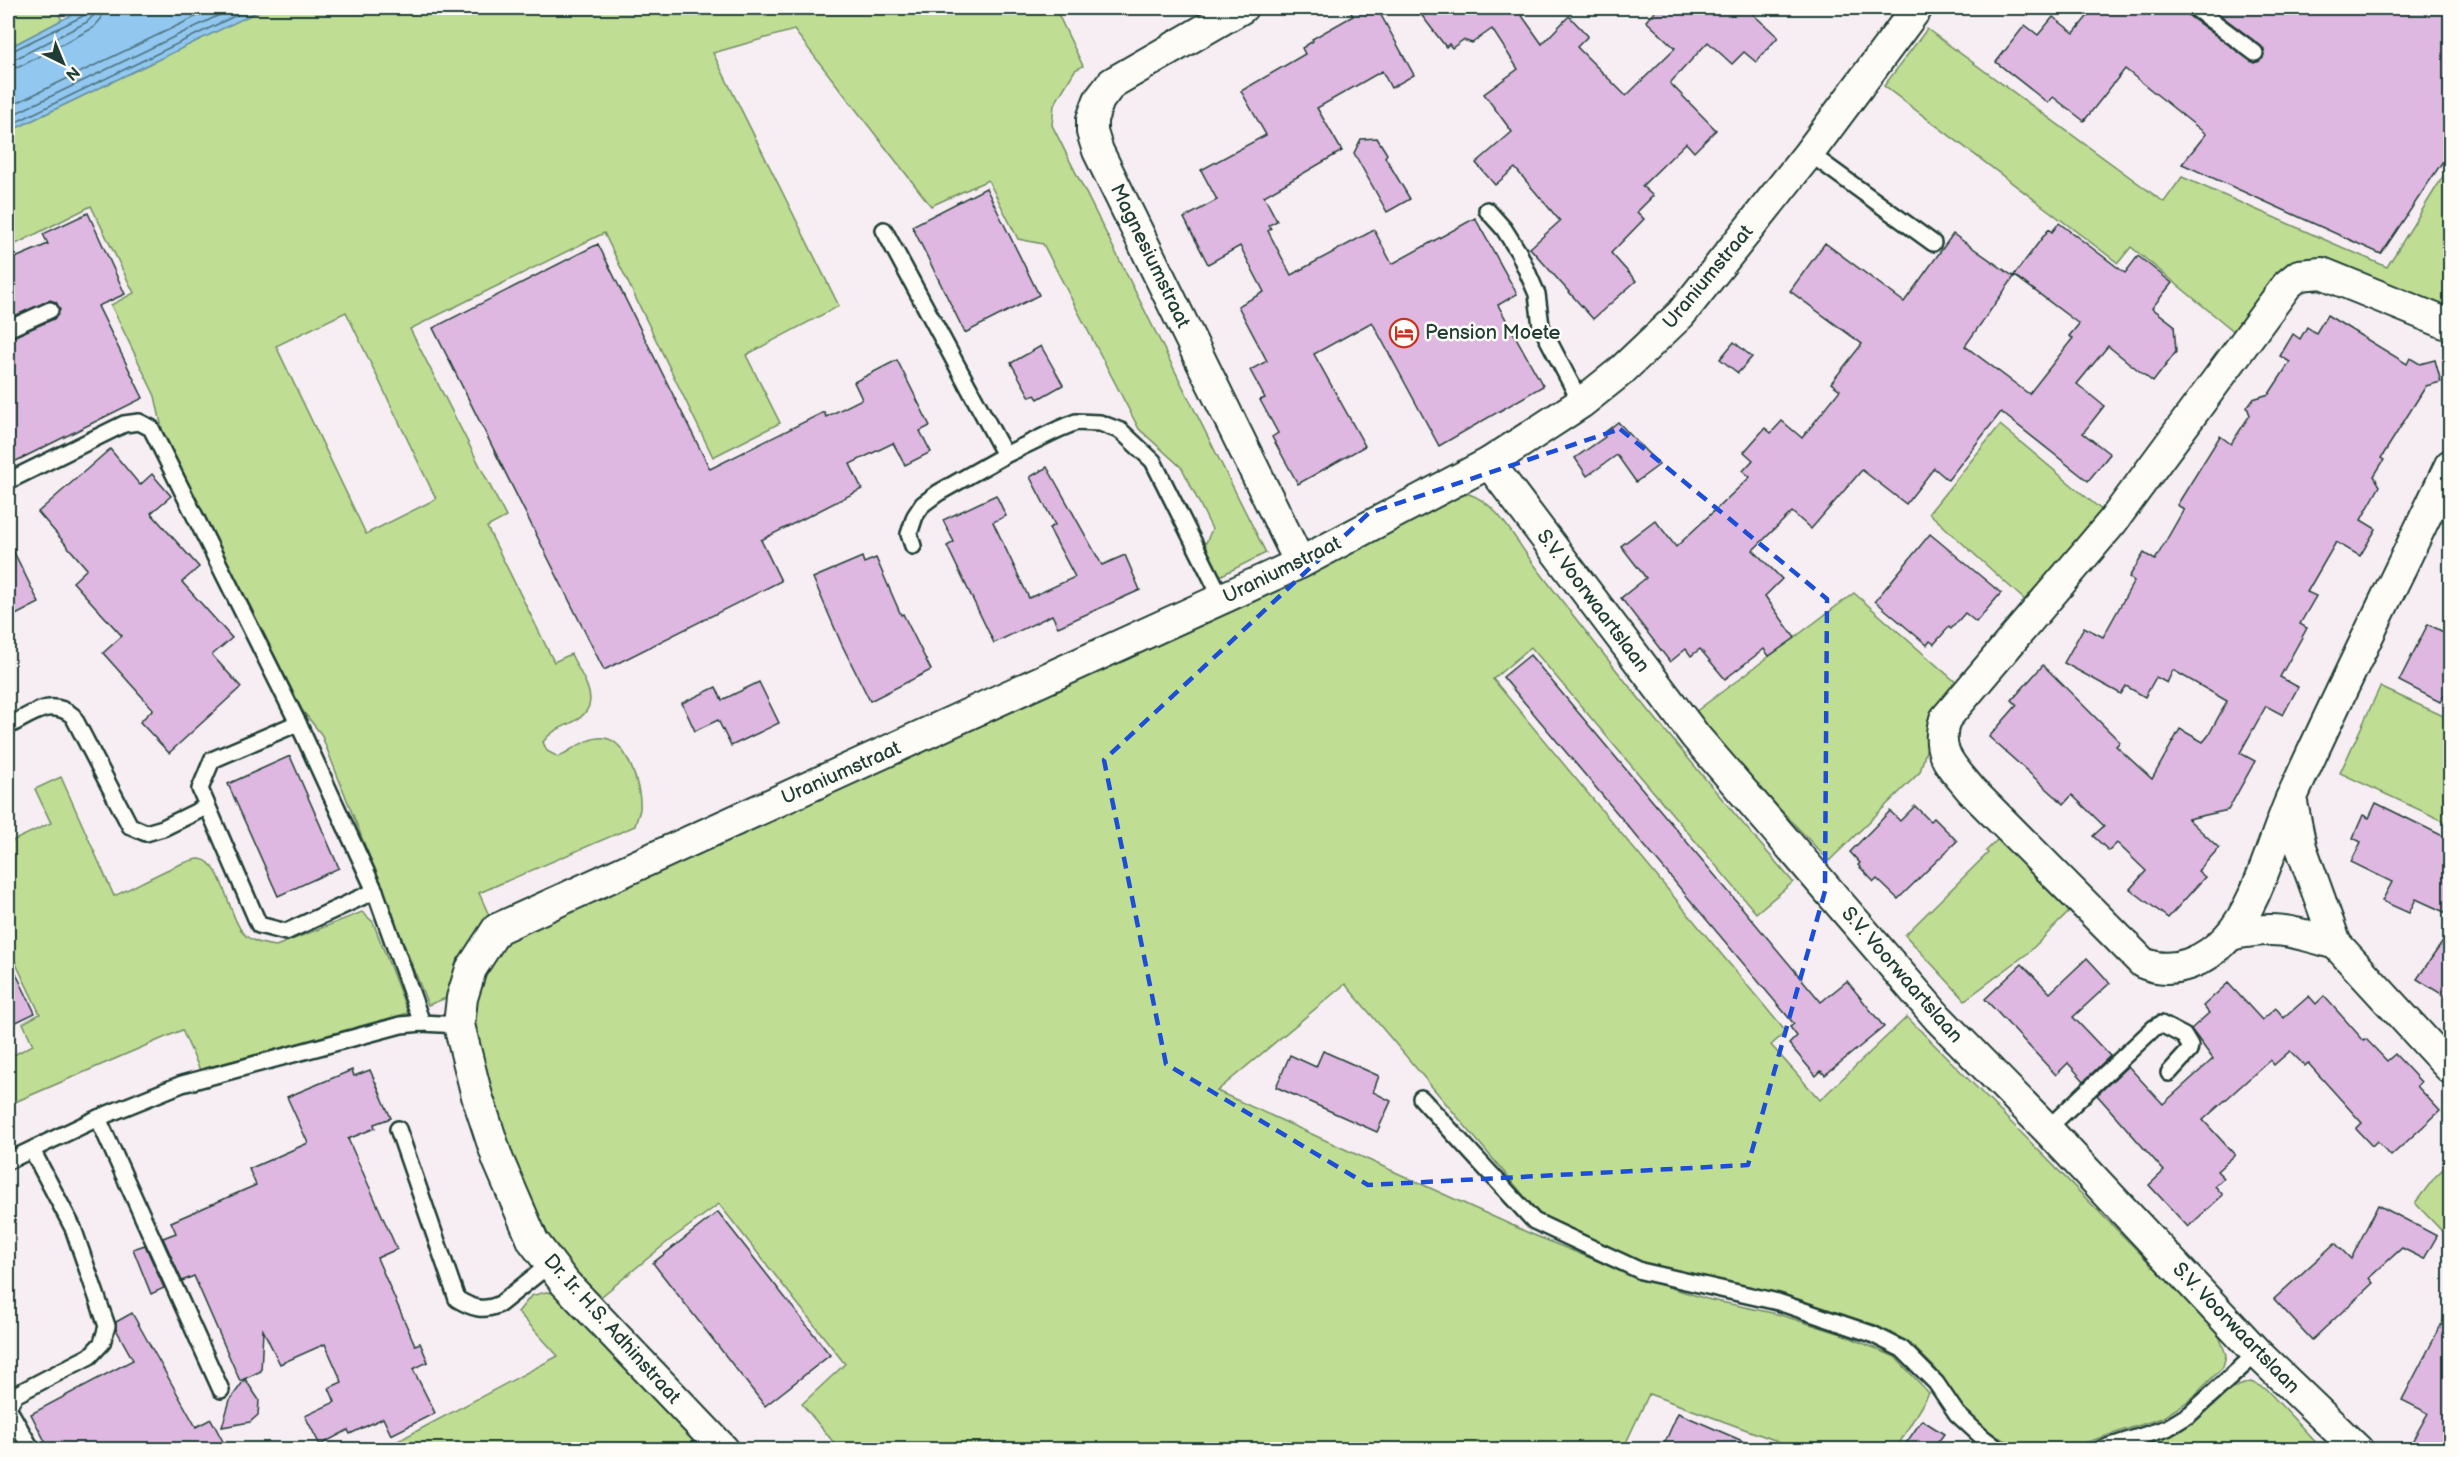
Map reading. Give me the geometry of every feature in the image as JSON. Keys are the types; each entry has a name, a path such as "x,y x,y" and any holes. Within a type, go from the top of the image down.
{"street":[{"name":"Magnesiumstraat","path":"1242,8 1112,83 1095,109 1092,132 1109,172 1299,563"},
{"name":"Uraniumstraat","path":"497,929 1222,600 1299,563 1489,463 1581,403 1621,371 1681,314 1809,153 1917,8"},
{"path":"2451,325 2322,273 2299,275 2287,285 2113,521 1944,720 1940,742 1945,757 1955,771 1971,790 2143,963 2155,968 2177,968 2216,950 2230,935 2247,908 2291,798 2451,465"},
{"name":"S.V. Voorwaartslaan","path":"1489,463 1696,737 1938,1018 2047,1129 2257,1353 2358,1449"},
{"path":"2291,798 2301,847 2336,944 2451,1068"},
{"name":"Dr. Ir. H.S. Adhinstraat","path":"497,929 471,969 462,998 459,1025 477,1096 498,1160 533,1241 565,1283 724,1449"},
{"path":"2230,935 2259,929 2289,930 2336,944"}],"lane":[{"path":"2195,8 2255,53"},
{"path":"1809,153 1933,243"},
{"path":"1487,210 1504,229 1519,252 1537,294 1540,326 1581,403"},
{"path":"884,230 1005,455"},
{"path":"8,329 50,310"},
{"path":"8,481 124,424 139,422 151,428 298,723 375,891 422,1023"},
{"path":"913,546 909,534 915,516 923,504 938,493 1005,455 1076,422 1100,423 1121,431 1154,461 1222,600"},
{"path":"8,726 50,706 64,708 73,716 130,826 146,832 163,828 206,807"},
{"path":"298,723 212,760 200,789 259,925 286,932 375,891"},
{"path":"8,1161 98,1118 182,1084 400,1025 422,1023 459,1025"},
{"path":"2047,1129 2154,1028 2161,1024 2184,1036 2190,1046 2189,1051 2169,1073"},
{"path":"1421,1098 1534,1221 1641,1272 1778,1302 1872,1334 1902,1349 1936,1383 1957,1414 1982,1437 2000,1449"},
{"path":"98,1118 221,1390"},
{"path":"398,1129 457,1299 469,1306 483,1310 490,1309 500,1304 550,1264"},
{"path":"32,1150 73,1227 107,1326 102,1343 90,1356 15,1395 8,1408 32,1449"},
{"path":"2099,1449 2167,1428 2190,1414 2257,1353"}],"highlighted area":[{"path":"1620,429 1827,599 1825,891 1748,1165 1368,1185 1166,1064 1104,760 1369,513"}],"green space":[{"path":"8,8 56,8 62,20 8,48"},
{"path":"265,8 1055,8 1083,66 1075,70 1054,105 1052,125 1266,553 1220,576 1205,545 1212,529 1182,468 1139,429 1043,244 1018,239 988,180 931,206 794,30 713,53 839,306 746,355 780,423 713,457 604,233 410,329 506,517 487,527 554,662 571,654 589,693 590,702 581,717 554,731 543,742 547,751 558,757 593,739 605,738 613,741 631,767 640,800 635,826 479,893 492,922 449,997 428,1005 321,734 302,710 163,433 155,396 111,305 134,293 91,206 8,248 8,132","holes":["346,312 436,499 366,534 276,346"]},
{"path":"1927,29 2164,202 2182,177 2387,267 2450,165 2450,314 2316,260 2299,260 2288,264 2271,280 2236,333 2131,247 2118,263 1884,86"},
{"path":"2000,425 2104,512 2028,603 1929,513"},
{"path":"1469,494 1489,506 1505,523 1564,604 1628,685 1793,882 1756,913 1531,647 1493,679 1786,1032 1771,1045 1820,1100 1907,1017 2210,1324 2220,1338 2226,1355 2223,1367 2190,1400 2162,1418 2072,1447 2030,1449 1980,1428 1962,1410 1935,1368 1916,1349 1876,1325 1785,1298 1647,1266 1542,1217 1345,984 1217,1091 1529,1233 1639,1278 1707,1299 1777,1314 1842,1334 1895,1357 1929,1393 1896,1449 1799,1449 1649,1394 1623,1449 839,1449 802,1404 845,1364 719,1204 670,1240 597,1300 535,1221 476,1061 474,992 502,944 524,925 1452,498"},
{"path":"1854,593 1959,685 1933,725 1920,772 1829,861 1691,715"},
{"path":"2380,687 2450,719 2450,824 2340,773"},
{"path":"61,777 114,896 170,869 200,859 208,862 215,870 240,928 246,936 261,943 276,946 362,912 373,922 408,1013 200,1070 182,1030 8,1105 8,1058 33,1045 23,1023 40,1014 8,947 8,870 13,868 8,856 8,843 51,823 35,789"},
{"path":"2001,836 2072,909 2028,953 1965,1000 1905,935 1988,853 1986,851"},
{"path":"2450,1162 2450,1232 2441,1230 2415,1203"},
{"path":"546,1292 561,1294 711,1450 381,1450 558,1356 518,1312 531,1296"},
{"path":"2251,1382 2266,1389 2322,1449 2126,1450 2179,1432 2222,1396 2240,1385"}],"water":[{"path":"85,8 265,8 8,132 8,48"}],"building":[{"path":"1348,8 1377,8 1414,75 1391,88 1382,71 1317,108 1342,151 1264,196 1277,221 1269,225 1271,229 1268,231 1291,275 1374,230 1392,264 1475,218 1517,294 1498,305 1543,386 1439,446 1372,322 1314,354 1365,446 1298,484 1272,437 1278,433 1260,400 1265,398 1250,370 1267,361 1238,306 1264,292 1240,246 1208,264 1184,218 1217,200 1201,170 1266,135 1241,91 1305,54 1302,48 1313,41 1312,39 1353,16"},
{"path":"1416,8 1523,8 1518,10 1542,44 1569,16 1588,36 1577,47 1626,96 1675,48 1646,21 1658,8 1746,8 1778,37 1756,62 1744,52 1732,64 1708,42 1670,83 1716,130 1694,152 1686,143 1642,186 1653,196 1637,212 1644,219 1611,253 1636,281 1593,319 1530,248 1560,221 1515,168 1495,185 1476,163 1512,132 1484,94 1518,69 1492,29 1472,43 1463,40 1452,48 1449,44 1446,47"},
{"path":"2094,8 2185,8 2189,16 2254,63 2263,58 2264,50 2261,46 2211,8 2451,8 2451,149 2381,254 2182,164 2206,134 2125,69 2084,121 2053,97 2048,103 1996,62 2025,25 2038,35 2053,17 2074,33"},
{"path":"1377,138 1387,154 1385,157 1410,199 1387,212 1354,153 1361,139"},
{"path":"986,188 1039,295 965,333 912,226"},
{"path":"88,213 125,294 98,306 143,398 8,465 8,339 54,319 60,310 56,302 50,300 8,319 8,261 48,244 43,234"},
{"path":"2059,223 2125,273 2138,256 2172,283 2152,308 2174,325 2176,352 2153,382 2108,346 2077,384 2104,406 2083,433 2110,454 2088,481 2001,412 1948,480 1934,468 1906,504 1862,470 1811,529 1792,512 1753,550 1782,579 1765,596 1795,638 1769,656 1764,649 1725,679 1700,649 1691,656 1686,649 1670,662 1621,598 1646,578 1621,546 1655,520 1676,547 1750,477 1743,471 1753,460 1744,452 1765,428 1771,433 1782,421 1802,438 1840,390 1831,383 1862,344 1790,291 1825,243 1904,302 1953,234 2014,277 1965,346 2029,394 2073,338 2069,336 2079,324 2014,275 2049,229 2052,232"},
{"path":"598,244 710,469 824,412 826,417 862,399 854,382 897,360 930,426 920,431 931,452 905,465 893,443 850,464 862,489 761,540 781,581 604,670 433,328"},
{"path":"2327,315 2407,364 2410,358 2420,364 2435,360 2441,382 2426,386 2381,458 2384,460 2374,476 2380,486 2361,520 2376,529 2360,556 2336,542 2307,592 2316,596 2300,624 2307,628 2280,677 2298,687 2283,715 2266,706 2240,753 2255,761 2228,810 2188,819 2219,848 2198,871 2205,877 2168,918 2130,889 2146,871 2117,843 2109,851 2093,836 2104,826 2072,795 2064,804 1989,737 2017,705 2012,700 2043,665 2120,742 2116,746 2152,779 2180,729 2203,742 2208,736 2227,701 2173,670 2167,683 2156,677 2145,697 2126,686 2121,694 2064,663 2084,627 2103,637 2134,581 2129,577 2144,553 2155,560 2184,509 2177,505 2220,436 2231,444 2250,415 2247,407 2253,399 2269,394 2290,362 2280,356 2293,334 2300,339 2307,327 2316,333"},
{"path":"1734,342 1752,357 1738,373 1720,359"},
{"path":"1041,346 1063,385 1038,399 1035,395 1030,397 1011,363"},
{"path":"1618,422 1659,465 1636,482 1617,455 1587,476 1575,458 1605,437 1603,434"},
{"path":"110,449 140,485 152,474 171,496 151,513 199,567 182,582 232,638 212,655 241,687 169,753 140,722 153,709 103,653 122,636 73,582 87,569 38,512"},
{"path":"1047,467 1102,565 1125,555 1140,590 1058,627 1052,615 994,643 947,546 954,542 943,520 996,495 1006,516 993,522 1029,598 1075,577 1049,528 1055,525 1030,477"},
{"path":"1930,534 2001,593 1976,622 1965,613 1934,644 1930,641 1927,645 1875,601"},
{"path":"8,540 39,603 8,619"},
{"path":"862,557 864,563 876,558 901,615 903,614 931,670 870,701 842,645 813,578"},
{"path":"2428,624 2451,636 2451,683 2440,702 2399,681"},
{"path":"1530,655 1821,1002 1847,981 1884,1027 1825,1075 1821,1071 1816,1076 1789,1044 1797,1036 1790,1027 1794,1024 1503,677"},
{"path":"759,682 779,723 731,746 718,720 695,731 682,703 716,687 722,700"},
{"path":"290,756 339,868 278,896 228,784"},
{"path":"2376,803 2451,840 2451,915 2416,899 2409,913 2382,901 2392,882 2351,862 2361,842 2353,838 2363,815 2369,818"},
{"path":"1915,806 1930,821 1934,818 1957,841 1898,899 1877,879 1874,882 1858,865 1860,863 1850,852 1890,811 1900,821"},
{"path":"2451,930 2451,1000 2417,979"},
{"path":"8,957 35,1013 8,1026"},
{"path":"2087,958 2110,983 2073,1017 2110,1056 2084,1081 2068,1063 2056,1075 1985,999 2022,964 2050,993"},
{"path":"2228,983 2262,1020 2276,1008 2284,1018 2309,996 2316,1004 2324,996 2364,1041 2366,1039 2387,1061 2395,1054 2421,1082 2417,1086 2440,1111 2391,1156 2377,1141 2372,1146 2356,1129 2362,1123 2308,1063 2305,1066 2290,1051 2274,1065 2270,1060 2203,1120 2235,1155 2217,1171 2224,1178 2215,1186 2223,1195 2188,1227 2149,1185 2164,1171 2097,1095 2128,1066 2163,1104 2213,1059 2191,1029 2209,1013 2203,1006"},
{"path":"1323,1051 1379,1076 1373,1092 1391,1101 1377,1132 1276,1087 1290,1055 1316,1067"},
{"path":"352,1070 354,1076 370,1070 391,1118 374,1124 375,1128 348,1139 397,1249 377,1258 415,1345 420,1343 428,1362 413,1369 435,1413 391,1435 383,1418 350,1434 348,1430 320,1445 305,1416 335,1402 329,1388 342,1382 325,1344 280,1364 263,1330 261,1371 240,1381 194,1276 182,1281 163,1238 176,1233 171,1222 256,1185 249,1169 308,1143 287,1097"},
{"path":"2378,1205 2437,1236 2424,1259 2402,1248 2369,1278 2373,1283 2312,1340 2274,1299 2335,1243 2351,1259"},
{"path":"718,1212 830,1355 765,1406 653,1263"},
{"path":"145,1245 164,1288 151,1294 133,1249"},
{"path":"2451,1306 2451,1449 2408,1449 2428,1413 2402,1400"},
{"path":"132,1313 196,1427 211,1419 227,1449 49,1449 31,1414 133,1360 116,1329 116,1322"},
{"path":"245,1379 259,1400 258,1415 250,1422 222,1427 230,1400"},
{"path":"1678,1413 1761,1449 1662,1449"},
{"path":"1922,1420 1944,1434 1933,1449 1902,1449"}],"place":[{"name":"Pension Moete","path":"1404,333"}]}
